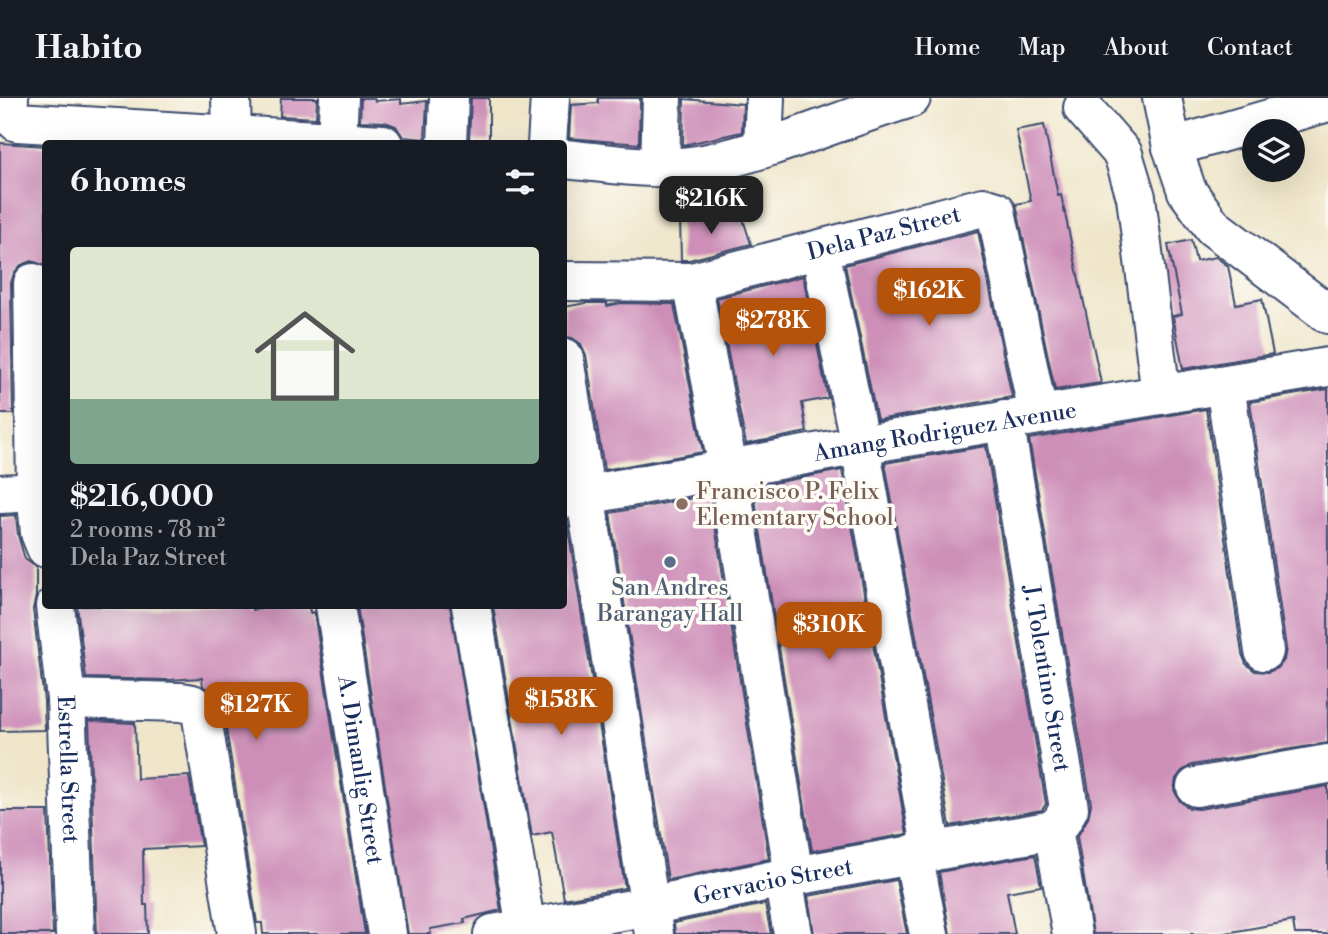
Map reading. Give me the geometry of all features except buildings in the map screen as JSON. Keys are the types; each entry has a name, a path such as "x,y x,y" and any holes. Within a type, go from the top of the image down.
{"street":[{"path":"9,98 8,111 11,118 17,122 130,113 231,116 337,140 339,98"},
{"path":"447,140 449,98"},
{"path":"547,140 550,98"},
{"path":"660,166 662,98"},
{"path":"763,148 765,98"},
{"path":"567,159 660,166 705,164 763,148 868,104 911,98"},
{"path":"1162,98 1172,147 1187,191 1213,226 1328,314"},
{"path":"1172,147 1244,112 1328,102"},
{"path":"1083,108 1124,154 1136,197 1161,395"},
{"name":"Dela Paz Street","path":"567,281 691,282 983,207 996,211"},
{"name":"J. Tolentino Street","path":"996,211 1069,808 1053,830"},
{"path":"820,250 860,444 922,853 929,934"},
{"path":"691,282 728,468 788,877 793,934"},
{"path":"26,283 18,493 42,538"},
{"name":"Amang Rodriguez Avenue","path":"574,496 860,444 1328,367"},
{"path":"1225,385 1264,652"},
{"path":"567,399 574,496 652,920"},
{"name":"Estrella Street","path":"55,609 66,699 75,934"},
{"name":"A. Dimanlig Street","path":"335,609 387,934"},
{"path":"471,609 510,931"},
{"path":"66,699 181,702 192,704 201,712 237,934"},
{"path":"1196,787 1328,764"},
{"path":"1053,830 1073,934"},
{"name":"Gervacio Street","path":"510,931 652,920 788,877 1053,830"}],"place":[{"name":"Francisco P. Felix Elementary School","path":"682,504"},
{"name":"San Andres Barangay Hall","path":"670,562"}]}
